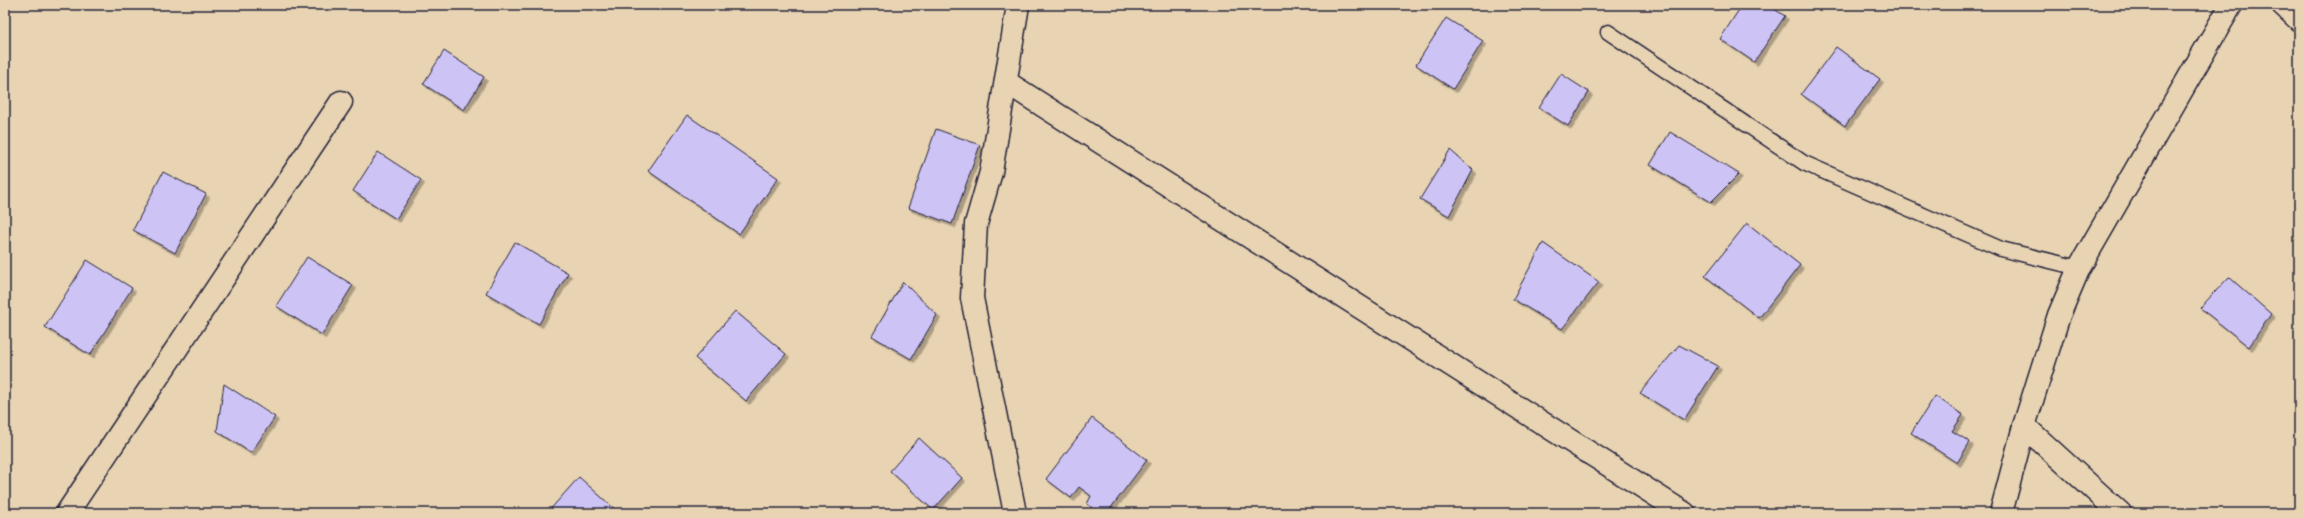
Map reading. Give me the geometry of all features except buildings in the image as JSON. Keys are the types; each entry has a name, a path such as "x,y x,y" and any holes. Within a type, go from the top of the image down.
{"street":[{"path":"1015,513 972,298 976,224 991,172 1018,5"},
{"path":"2001,513 2024,426 2059,315 2079,268 2231,5"},
{"path":"2283,5 2299,20"},
{"path":"1006,82 1684,513"},
{"path":"67,513 341,102"},
{"path":"2024,426 2120,513"}],"lane":[{"path":"1608,32 1804,163 2001,249 2079,268"}]}
